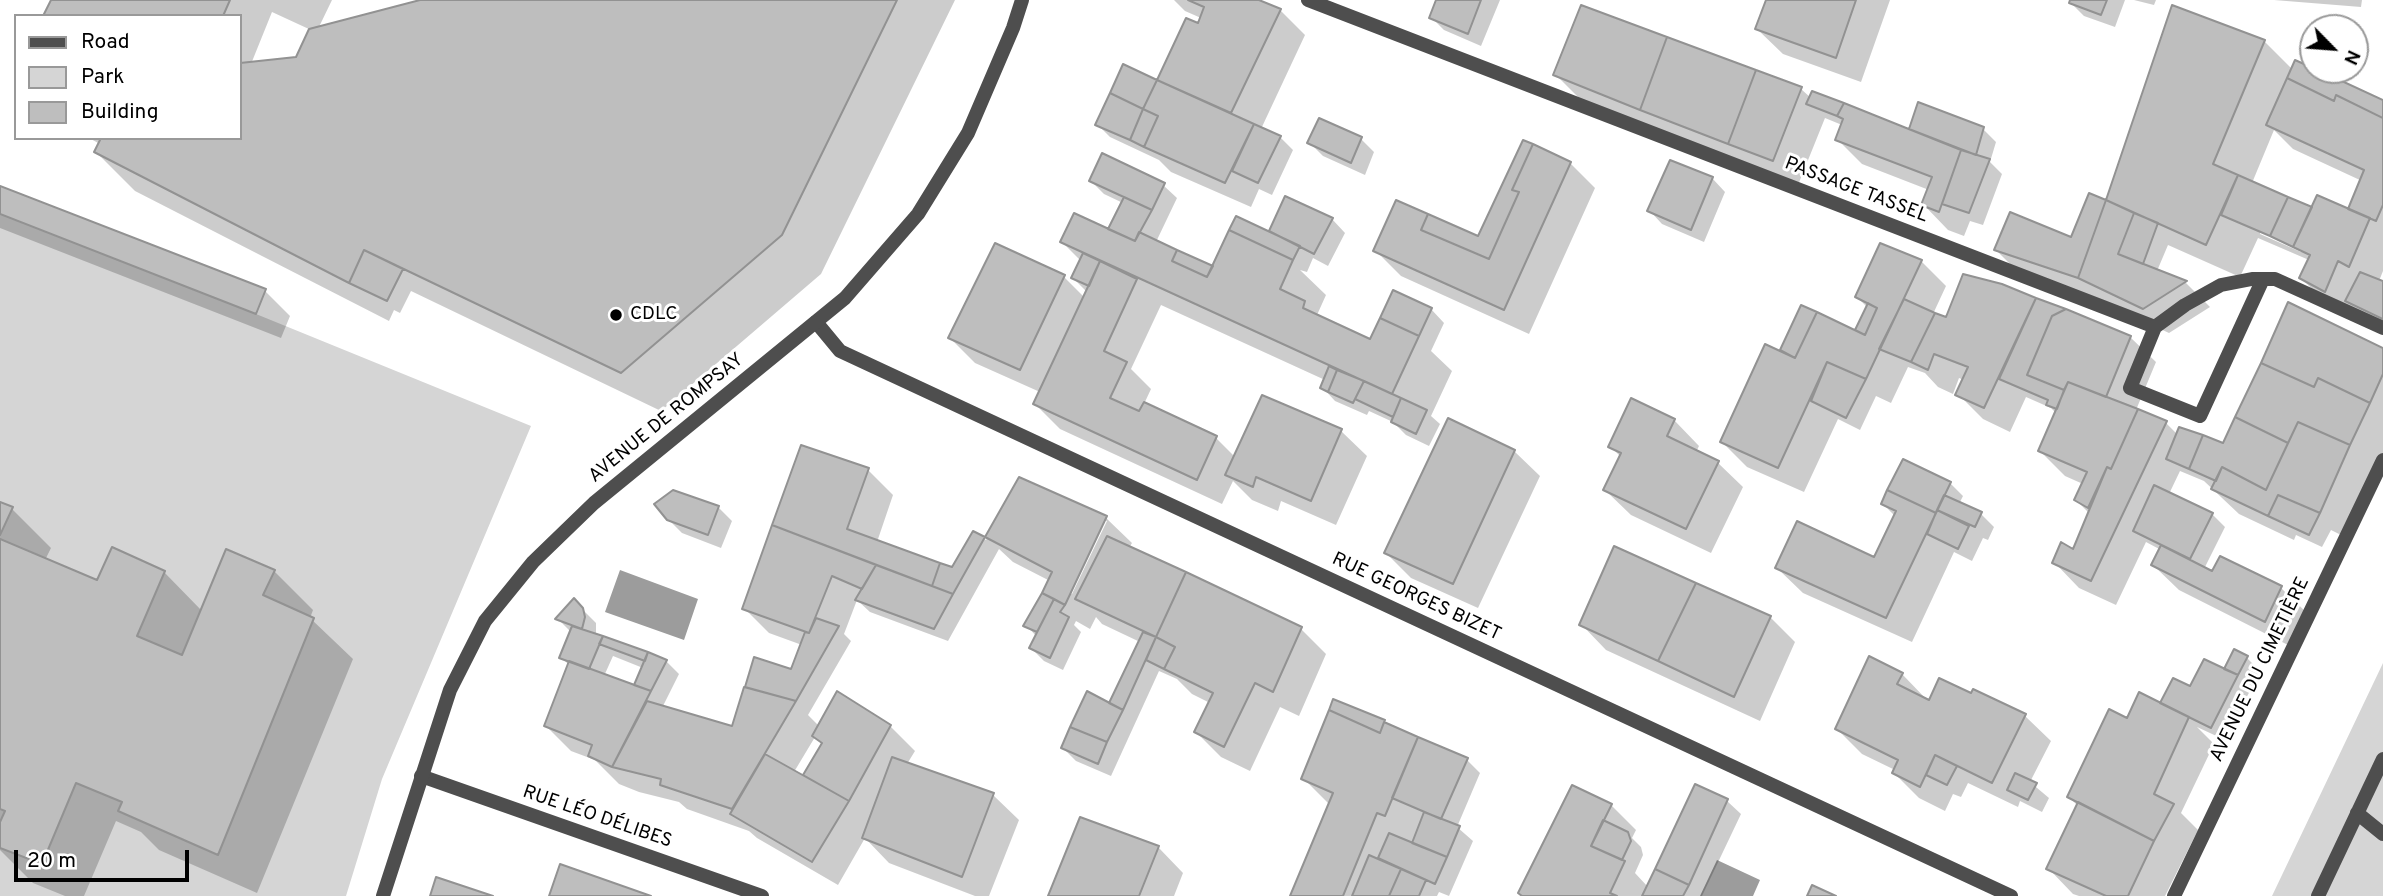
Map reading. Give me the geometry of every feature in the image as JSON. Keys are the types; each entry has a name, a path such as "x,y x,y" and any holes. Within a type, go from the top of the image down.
{"street":[{"name":"AVENUE DE ROMPSAY","path":"383,896 450,690 485,621 533,562 594,503 845,298 918,214 968,133 1013,28 1022,0"},
{"name":"PASSAGE TASSEL","path":"1308,0 2155,327"},
{"path":"2263,279 2200,416 2130,388 2155,327 2185,305 2221,285 2263,279 2275,279 2383,328"},
{"name":"RUE GEORGES BIZET","path":"816,322 840,351 2011,896"},
{"name":"AVENUE DU CIMETIÈRE","path":"2174,896 2383,460"},
{"path":"2318,896 2383,759"},
{"name":"RUE LÉO DÉLIBES","path":"421,776 762,896"},
{"path":"2357,813 2383,834"}],"green space":[{"path":"0,214 531,426 382,779 346,896 0,896"},
{"path":"2383,663 2383,896 2272,896"}],"shaded area":[{"path":"620,570 698,599 684,640 605,612"},
{"path":"1717,860 1760,880 1753,896 1700,896"}],"building":[{"path":"51,0 230,0 224,14 44,14"},
{"path":"420,0 897,0 782,235 621,373 364,250 349,283 94,152 100,140 242,140 242,63 296,57 309,29"},
{"path":"1188,0 1259,0 1281,9 1231,113 1157,80 1186,18 1198,23 1204,7"},
{"path":"1436,0 1481,0 1468,34 1429,18"},
{"path":"1766,0 1856,0 1836,58 1755,29"},
{"path":"2070,0 2107,0 2101,15 2069,3"},
{"path":"1581,5 1667,37 1640,110 1553,75"},
{"path":"2172,5 2265,40 2213,164 2238,175 2206,245 2106,200"},
{"path":"1667,37 1756,70 1728,144 1640,110"},
{"path":"2295,60 2299,62 2299,84 2287,78"},
{"path":"1123,64 1157,80 1143,109 1110,93"},
{"path":"1756,70 1802,87 1773,161 1728,144"},
{"path":"2287,78 2334,101 2336,95 2383,118 2383,205 2376,221 2348,209 2364,170 2266,125"},
{"path":"1157,80 1254,124 1225,183 1144,147 1158,116 1143,109"},
{"path":"2299,84 2348,84 2383,100 2383,118 2336,95 2334,101"},
{"path":"1812,91 1844,103 1837,116 1806,104"},
{"path":"1110,93 1143,109 1130,140 1095,125"},
{"path":"1918,102 1984,127 1976,155 1909,129"},
{"path":"1844,103 1961,150 1939,212 1921,205 1932,177 1835,140 1843,119 1837,116"},
{"path":"1143,109 1158,116 1144,147 1130,140"},
{"path":"1319,118 1362,137 1351,163 1307,143"},
{"path":"1254,124 1281,136 1258,183 1232,171"},
{"path":"1523,140 1533,144 1512,190 1519,192 1489,259 1421,230 1428,214 1478,236"},
{"path":"1533,144 1571,162 1504,310 1373,251 1396,200 1428,214 1421,230 1489,259 1519,192 1512,190"},
{"path":"1961,150 1990,159 1969,213 1942,204"},
{"path":"1102,153 1165,183 1152,210 1089,181"},
{"path":"1670,160 1713,177 1691,230 1647,211"},
{"path":"2238,175 2288,197 2270,236 2221,215"},
{"path":"0,186 266,289 256,314 0,214"},
{"path":"2089,193 2106,200 2078,278 1994,250 2010,212 2071,237"},
{"path":"2317,195 2370,218 2349,267 2338,261 2325,292 2299,278 2310,255 2293,247"},
{"path":"1285,196 1333,218 1314,254 1269,231"},
{"path":"1124,197 1152,210 1135,241 1108,229"},
{"path":"2288,197 2312,207 2293,247 2270,236"},
{"path":"2106,200 2134,213 2118,254 2187,281 2143,309 2078,278"},
{"path":"1074,213 1135,241 1139,232 1177,250 1172,261 1207,277 1229,230 1293,260 1280,289 1305,301 1303,308 1370,339 1380,318 1419,336 1392,394 1060,242"},
{"path":"2134,213 2158,223 2143,264 2118,254"},
{"path":"1236,216 1300,246 1293,260 1229,230"},
{"path":"995,243 1065,275 1020,370 948,338"},
{"path":"1880,243 1922,260 1866,379 1827,362 1778,468 1720,442 1765,344 1795,358 1817,312 1865,335 1877,308 1855,297"},
{"path":"364,250 403,269 387,301 349,283"},
{"path":"1177,250 1213,266 1207,277 1172,261"},
{"path":"1083,253 1100,261 1089,286 1071,278"},
{"path":"1100,261 1137,279 1104,351 1127,362 1110,398 1139,411 1144,402 1217,436 1197,480 1033,404"},
{"path":"2360,272 2383,281 2383,319 2345,301"},
{"path":"1963,274 2002,284 2036,298 1984,408 1955,395 1968,367 1934,354 1928,370 1911,362 1935,313 1946,317"},
{"path":"1393,290 1432,308 1419,336 1380,318"},
{"path":"2036,298 2066,309 2052,316 2027,375 2064,390 2057,409 2046,405 2048,400 1999,379"},
{"path":"1904,299 1935,313 1911,362 1879,349"},
{"path":"2288,302 2383,348 2383,374 2370,403 2318,378 2314,387 2261,363"},
{"path":"1868,303 1877,308 1865,335 1855,330"},
{"path":"1801,305 1817,312 1795,358 1780,350"},
{"path":"2066,309 2131,336 2106,397 2068,382 2064,390 2027,375 2052,316"},
{"path":"1827,362 1866,379 1846,418 1811,401"},
{"path":"2261,363 2314,387 2318,378 2370,403 2350,445 2298,422 2288,443 2235,417"},
{"path":"1329,366 1337,370 1328,392 1320,388"},
{"path":"1337,370 1364,381 1353,403 1328,392"},
{"path":"1364,381 1401,398 1393,417 1355,399"},
{"path":"2068,382 2138,409 2111,469 2107,467 2088,508 2074,500 2087,472 2038,451"},
{"path":"1262,395 1342,429 1311,501 1256,477 1253,487 1225,475"},
{"path":"1401,398 1427,410 1416,434 1391,422"},
{"path":"1631,398 1675,419 1667,436 1719,461 1686,529 1603,490 1621,453 1608,447"},
{"path":"2138,409 2167,421 2091,581 2052,563 2061,542 2073,549 2107,467 2111,469"},
{"path":"2235,417 2288,443 2266,490 2222,467 2216,481 2189,469 2203,435 2223,443"},
{"path":"1448,418 1515,450 1453,584 1384,553"},
{"path":"2298,422 2350,445 2320,513 2278,495 2268,516 2211,489 2222,467 2266,490"},
{"path":"2179,427 2203,435 2189,469 2166,459"},
{"path":"801,445 869,468 847,529 940,563 932,586 772,525"},
{"path":"1903,459 1951,482 1936,513 1887,490"},
{"path":"1019,477 1107,516 1065,605 1042,593 1052,572 985,537"},
{"path":"2154,485 2213,513 2190,559 2133,531"},
{"path":"673,490 719,506 708,535 667,520 654,504"},
{"path":"1887,490 1936,513 1886,618 1775,568 1797,521 1874,557 1896,511 1881,504"},
{"path":"1944,495 1982,512 1975,527 1937,510"},
{"path":"2278,495 2320,513 2309,535 2268,516"},
{"path":"0,502 13,507 0,535"},
{"path":"1937,510 1969,526 1958,549 1927,534"},
{"path":"772,525 876,565 862,589 832,576 809,633 742,609"},
{"path":"973,531 985,537 953,594 932,586 940,563 952,567"},
{"path":"1107,536 1186,572 1156,637 1075,599"},
{"path":"0,539 97,580 112,547 165,571 137,636 182,655 226,549 275,570 263,595 314,618 218,855 118,811 122,802 76,783 42,864 0,848 0,822 5,811 0,809"},
{"path":"2161,545 2212,571 2220,556 2282,586 2265,622 2151,565"},
{"path":"1614,546 1696,583 1658,661 1579,625"},
{"path":"876,565 953,594 934,629 855,600"},
{"path":"1186,572 1302,627 1273,692 1255,683 1224,747 1194,732 1213,693 1164,669 1175,647 1156,637"},
{"path":"1696,583 1771,616 1734,697 1658,661"},
{"path":"1042,593 1054,599 1037,632 1023,626"},
{"path":"574,598 583,608 585,617 582,629 555,619"},
{"path":"1054,599 1065,605 1060,612 1069,617 1050,658 1029,648"},
{"path":"816,618 839,626 796,701 745,687 754,657 791,669 805,632 809,633"},
{"path":"572,626 603,636 589,669 559,658"},
{"path":"1143,632 1156,637 1123,710 1109,703"},
{"path":"603,636 648,652 645,661 599,644"},
{"path":"1156,637 1175,647 1164,669 1146,660"},
{"path":"2234,649 2248,656 2238,675 2224,669"},
{"path":"648,652 667,660 651,691 634,685"},
{"path":"1869,656 1903,673 1897,684 1929,700 1939,678 1971,693 1973,689 2026,714 1992,783 1935,755 1920,787 1892,773 1898,760 1835,729"},
{"path":"2204,659 2238,675 2211,728 2160,703 2173,678 2190,686"},
{"path":"569,661 651,691 612,767 588,756 592,745 544,726"},
{"path":"744,687 796,701 732,809 660,785 661,779 612,767 647,701 732,726"},
{"path":"837,691 891,725 849,801 803,775 822,743 812,736"},
{"path":"1087,691 1123,710 1107,742 1070,727"},
{"path":"2139,692 2189,717 2154,794 2174,804 2154,841 2067,797 2109,709 2127,718"},
{"path":"1333,699 1385,720 1380,733 1329,710"},
{"path":"1329,710 1380,733 1384,722 1418,737 1385,816 1377,813 1343,896 1290,896 1333,793 1301,779"},
{"path":"1070,727 1107,742 1098,764 1061,748"},
{"path":"1418,737 1468,758 1441,819 1392,798"},
{"path":"765,754 849,801 812,862 730,814"},
{"path":"1935,755 1957,766 1947,785 1926,775"},
{"path":"892,757 994,793 962,877 862,838"},
{"path":"2015,773 2037,783 2028,800 2007,790"},
{"path":"1695,784 1728,799 1689,885 1655,869"},
{"path":"1572,785 1612,804 1591,846 1625,861 1610,893 1617,896 1522,896 1518,893"},
{"path":"2078,802 2154,841 2128,896 2106,896 2046,869"},
{"path":"1424,812 1460,826 1447,857 1412,843"},
{"path":"1080,817 1159,846 1139,896 1048,896"},
{"path":"1603,820 1628,832 1631,841 1622,860 1591,846"},
{"path":"1389,833 1447,857 1435,884 1378,858"},
{"path":"1369,855 1401,869 1389,896 1352,896"},
{"path":"560,864 651,896 549,896"},
{"path":"1401,869 1426,880 1419,896 1389,896"},
{"path":"1655,869 1689,885 1683,896 1642,896"},
{"path":"436,877 493,896 430,896"},
{"path":"1812,885 1836,896 1807,896"}],"place":[{"name":"CDLC","path":"616,315"}]}
